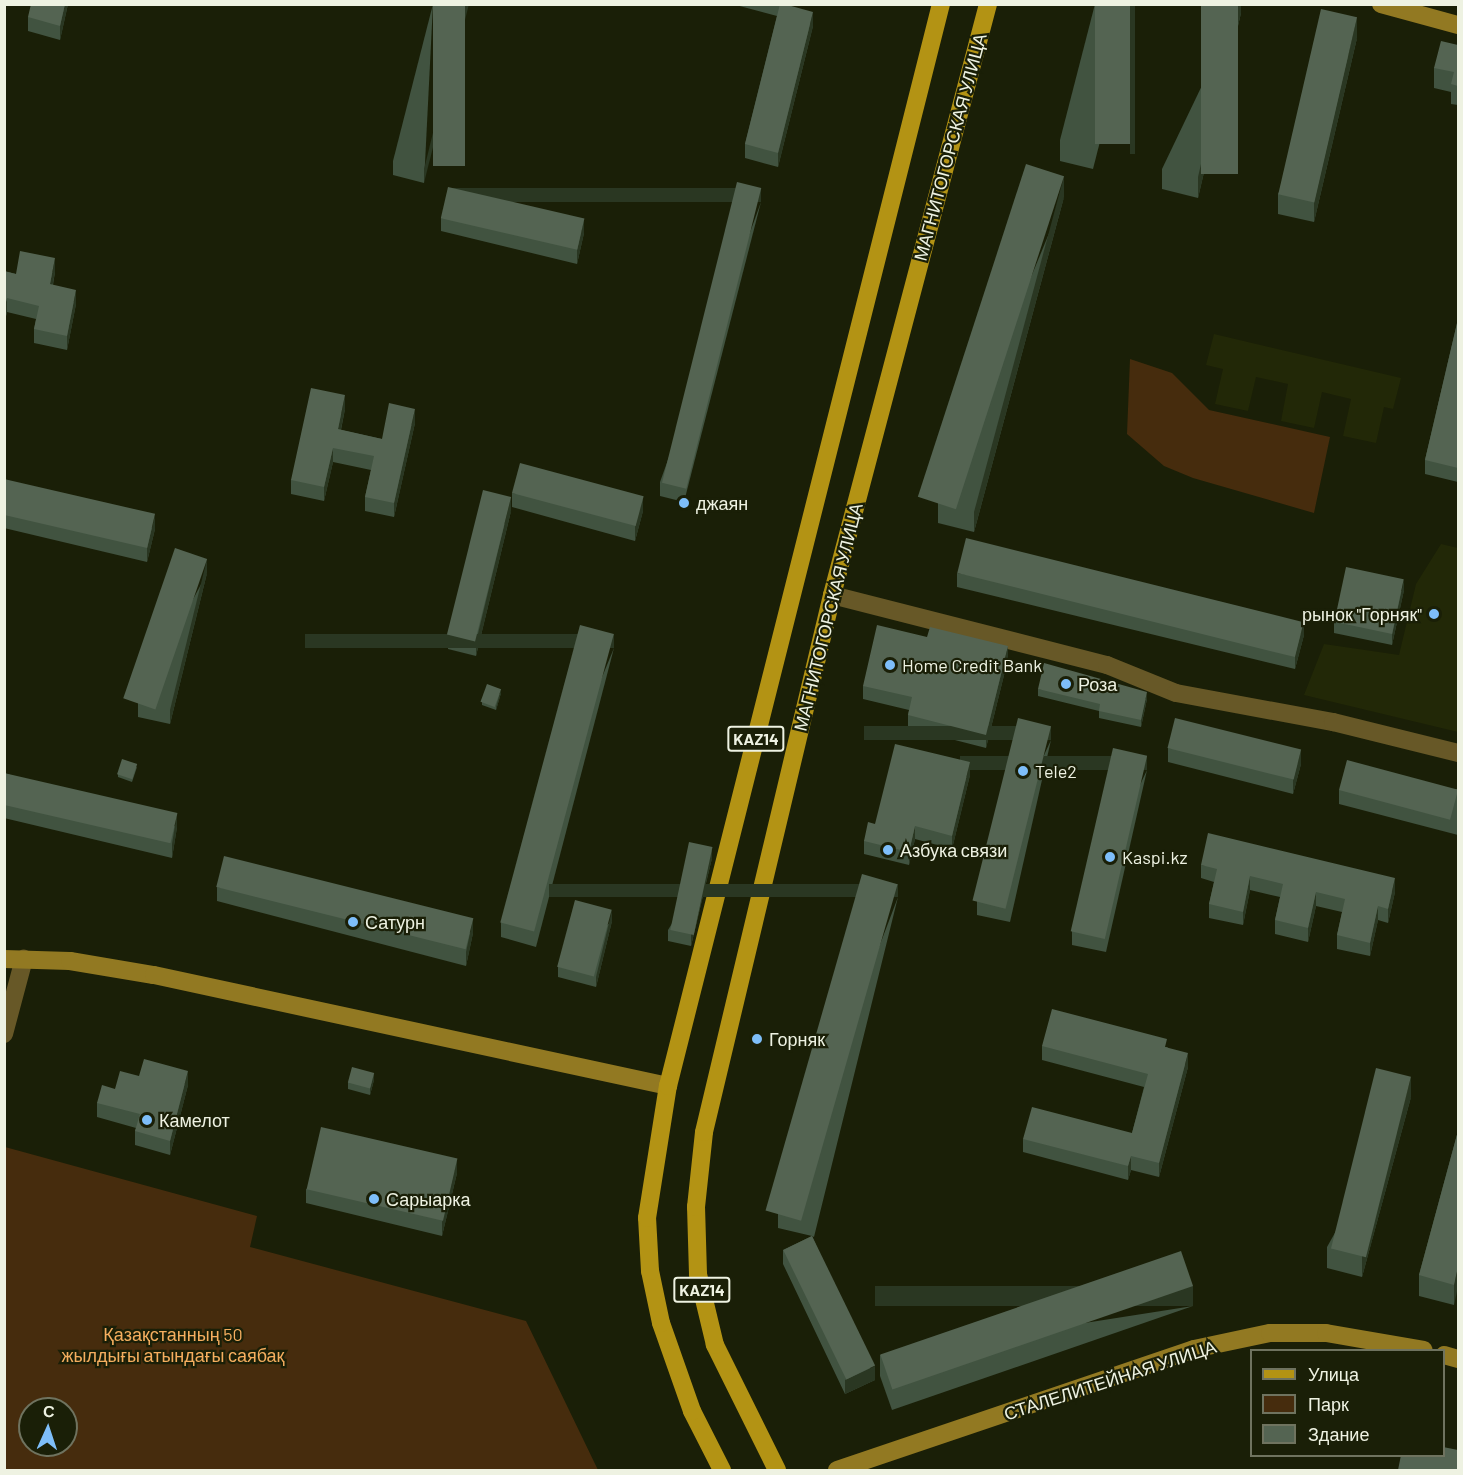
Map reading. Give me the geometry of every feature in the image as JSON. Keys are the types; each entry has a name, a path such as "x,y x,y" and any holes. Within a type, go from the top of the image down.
{"main road":[{"name":"KAZ14","path":"722,1470 692,1411 661,1323 650,1271 647,1218 669,1086 941,4"},
{"name":"МАГНИТОГОРСКАЯ УЛИЦА","path":"777,1470 715,1345 698,1275 696,1207 704,1132 832,595 988,4"}],"street":[{"path":"1381,4 1458,25"},
{"path":"832,595 1107,665 1176,693 1334,722 1458,753"},
{"path":"4,959 70,961 153,975 669,1086"},
{"path":"4,1034 24,959"},
{"name":"СТАЛЕЛИТЕЙНАЯ УЛИЦА","path":"837,1470 1194,1349 1270,1333 1326,1333 1418,1349"}],"shaded area":[{"path":"1214,334 1401,378 1393,409 1384,407 1376,443 1343,436 1351,399 1322,392 1314,428 1281,421 1288,384 1256,377 1248,411 1215,404 1223,369 1206,365"},
{"name":"рынок \"Горняк\"","path":"1441,544 1458,548 1458,732 1304,695 1324,644 1399,655 1416,584"}],"green space":[{"path":"1130,359 1172,373 1209,410 1330,437 1314,513 1193,478 1164,466 1127,434"},
{"name":"Қазақстанның 50 жылдығы атындағы саябақ","path":"5,1147 257,1216 250,1247 526,1321 598,1470 5,1470"}],"building":[{"path":"31,4 65,4 60,26 28,17"},
{"path":"433,4 465,4 465,166 433,166"},
{"path":"780,4 813,12 778,153 745,144"},
{"path":"1095,4 1130,4 1130,144 1095,144"},
{"path":"1201,4 1238,4 1238,174 1201,174"},
{"path":"1321,9 1357,17 1314,202 1278,194"},
{"path":"1441,41 1458,45 1458,86 1451,84 1454,72 1434,68"},
{"path":"1026,164 1064,176 956,509 918,497"},
{"path":"737,182 761,188 686,489 662,483"},
{"path":"448,187 584,218 577,250 441,218"},
{"path":"20,251 55,258 50,284 76,290 67,336 34,329 39,306 7,298 4,310 4,271 16,274"},
{"path":"1458,319 1458,468 1425,460"},
{"path":"311,388 345,395 338,429 382,439 389,403 415,409 394,503 365,497 374,456 333,448 324,487 291,480"},
{"path":"520,463 644,496 636,526 512,493"},
{"path":"4,479 155,514 147,548 4,515"},
{"path":"483,490 511,497 475,642 447,635"},
{"path":"966,538 1304,622 1295,657 957,573"},
{"path":"175,548 207,559 155,709 123,698"},
{"path":"1346,567 1404,579 1392,634 1334,622"},
{"path":"580,625 614,634 534,932 500,923"},
{"path":"877,625 927,637 930,627 1008,646 986,735 908,715 912,697 863,686"},
{"path":"1044,663 1147,692 1141,720 1099,711 1100,704 1038,689"},
{"path":"487,684 501,689 495,707 481,702"},
{"path":"1018,718 1051,726 1006,909 973,900"},
{"path":"1175,718 1301,749 1294,780 1168,748"},
{"path":"895,744 970,762 952,836 915,826 909,852 864,841 868,822 875,824"},
{"path":"1113,748 1147,756 1105,939 1071,931"},
{"path":"122,759 137,764 132,779 117,774"},
{"path":"1347,760 1458,790 1450,820 1339,790"},
{"path":"4,773 177,813 170,843 4,805"},
{"path":"1208,833 1395,878 1388,909 1378,906 1370,943 1337,935 1345,899 1316,892 1308,928 1275,920 1283,884 1250,876 1243,912 1209,904 1217,869 1201,865"},
{"path":"689,842 712,847 694,935 670,930"},
{"path":"224,856 473,918 466,949 216,887"},
{"path":"862,874 898,884 801,1221 766,1210"},
{"path":"575,900 612,910 594,976 557,967"},
{"path":"1052,1009 1167,1039 1165,1047 1188,1053 1159,1163 1131,1156 1128,1166 1023,1139 1032,1107 1132,1133 1148,1074 1042,1046"},
{"path":"144,1059 188,1071 170,1141 135,1131 140,1114 97,1103 102,1085 115,1089 120,1071 139,1076"},
{"path":"352,1067 374,1073 370,1088 348,1082"},
{"path":"1376,1068 1411,1077 1366,1257 1331,1248"},
{"path":"321,1127 457,1158 443,1221 307,1189"},
{"path":"1458,1131 1458,1267 1454,1285 1419,1275"},
{"path":"812,1236 875,1365 846,1379 783,1250"},
{"path":"1181,1251 1193,1286 892,1390 880,1355"},
{"path":"1445,1447 1458,1450 1458,1470 1398,1470 1401,1457 1445,1457"}],"place":[{"name":"джаян","path":"684,503"},
{"name":"рынок \"Горняк\"","path":"1434,614"},
{"name":"Home Credit Bank","path":"890,665"},
{"name":"Роза","path":"1066,684"},
{"name":"Tele2","path":"1023,771"},
{"name":"Азбука связи","path":"888,850"},
{"name":"Kaspi.kz","path":"1110,857"},
{"name":"Сатурн","path":"353,922"},
{"name":"Горняк","path":"757,1039"},
{"name":"Камелот","path":"147,1120"},
{"name":"Сарыарка","path":"374,1199"}]}
